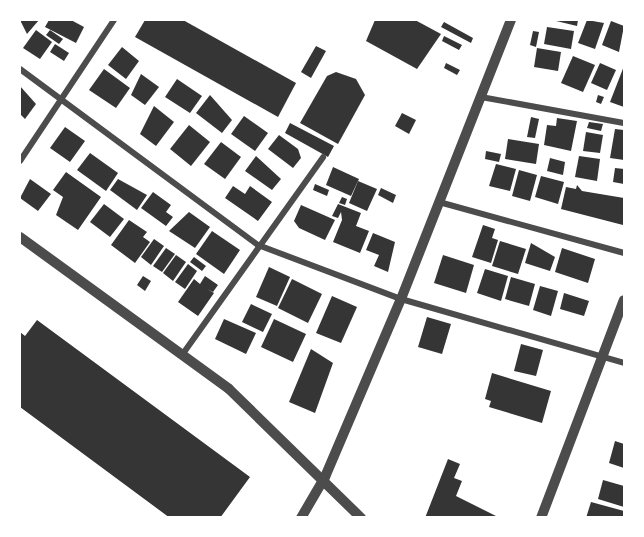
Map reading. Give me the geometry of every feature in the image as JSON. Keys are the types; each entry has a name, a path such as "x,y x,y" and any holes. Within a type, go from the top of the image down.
{"street":[{"path":"20,161 114,20"},
{"path":"301,518 325,477 401,300 511,20"},
{"path":"20,69 258,244 401,300 624,363"},
{"path":"481,98 624,123"},
{"path":"182,356 258,244 323,157"},
{"path":"440,202 624,253"},
{"path":"20,237 237,397 325,477 361,518"},
{"path":"542,518 624,300"}],"building":[{"path":"20,20 39,20 27,34"},
{"path":"49,20 71,20 84,27 76,43 45,27"},
{"path":"145,20 183,20 296,83 278,117 135,37"},
{"path":"375,20 415,20 441,34 417,69 366,41"},
{"path":"552,20 578,20 577,26"},
{"path":"587,20 604,23 595,49 578,43"},
{"path":"611,21 624,26 619,52 602,45"},
{"path":"444,22 473,38 471,43 441,27"},
{"path":"547,27 574,31 571,49 544,44"},
{"path":"36,30 52,42 40,59 23,48"},
{"path":"50,30 63,39 59,44 46,35"},
{"path":"533,31 539,32 536,47 530,45"},
{"path":"444,36 462,45 459,50 442,41"},
{"path":"55,44 69,53 64,61 50,52"},
{"path":"316,46 326,51 311,78 301,72"},
{"path":"122,47 139,61 126,79 108,65"},
{"path":"537,48 561,52 558,71 534,67"},
{"path":"573,56 595,65 583,92 561,83"},
{"path":"446,63 460,70 457,75 444,68"},
{"path":"600,63 616,70 607,90 591,83"},
{"path":"624,66 624,107 610,102"},
{"path":"104,69 130,88 116,108 89,90"},
{"path":"336,72 356,79 365,95 338,144 300,123 327,76"},
{"path":"141,74 159,87 145,105 131,95"},
{"path":"177,79 202,96 190,113 165,97"},
{"path":"20,86 36,104 25,119 20,114"},
{"path":"210,95 232,120 222,133 196,113"},
{"path":"598,95 604,97 601,104 596,102"},
{"path":"154,106 174,122 156,146 140,134"},
{"path":"402,113 416,120 409,134 395,126"},
{"path":"244,116 268,133 255,151 231,134"},
{"path":"531,117 539,119 535,138 527,137"},
{"path":"557,118 577,121 571,151 544,145 547,125 556,126"},
{"path":"589,122 603,124 601,131 587,128"},
{"path":"290,123 334,146 328,157 285,133"},
{"path":"189,125 210,142 191,166 170,149"},
{"path":"65,127 85,141 70,162 50,148"},
{"path":"615,129 624,130 624,160 610,158"},
{"path":"586,132 603,135 600,153 583,151"},
{"path":"279,135 298,149 301,158 293,168 268,149"},
{"path":"508,139 539,144 536,164 505,159"},
{"path":"221,142 241,157 225,179 204,164"},
{"path":"486,151 501,154 499,162 485,159"},
{"path":"90,153 118,173 106,191 77,170"},
{"path":"256,156 281,179 272,190 245,171"},
{"path":"579,156 600,159 597,181 575,177"},
{"path":"550,158 565,162 563,175 547,171"},
{"path":"496,164 516,169 510,191 489,186"},
{"path":"333,167 359,179 351,196 326,185"},
{"path":"615,168 624,169 624,184 613,182"},
{"path":"519,170 537,175 530,201 512,196"},
{"path":"66,172 101,197 78,230 56,215 63,197 53,190"},
{"path":"541,176 564,182 558,204 535,197"},
{"path":"30,179 51,194 38,211 20,198"},
{"path":"118,179 147,195 137,210 110,190"},
{"path":"358,181 377,189 367,211 349,203"},
{"path":"315,184 329,190 327,196 313,190"},
{"path":"577,185 582,191 624,198 623,225 561,209 566,187 576,189"},
{"path":"233,186 245,194 250,186 272,202 258,221 225,198"},
{"path":"381,188 396,195 393,203 378,195"},
{"path":"153,192 171,205 166,212 173,217 166,226 141,208"},
{"path":"342,197 347,199 345,205 339,203"},
{"path":"104,204 124,219 110,237 90,222"},
{"path":"338,204 361,213 356,226 369,231 360,253 333,242 342,220 341,212 338,218 332,216"},
{"path":"301,205 335,220 325,240 299,228 294,221"},
{"path":"189,212 210,227 195,248 169,231"},
{"path":"129,220 147,232 143,237 150,242 135,263 111,245"},
{"path":"483,225 495,229 492,238 498,240 491,263 472,257"},
{"path":"212,231 240,250 224,274 196,254"},
{"path":"373,233 395,242 388,272 374,266 379,255 366,250"},
{"path":"154,239 164,246 151,265 141,257"},
{"path":"500,241 526,249 518,274 492,266"},
{"path":"531,243 555,257 550,271 525,263"},
{"path":"166,248 175,254 162,272 153,266"},
{"path":"562,248 595,259 588,283 555,272"},
{"path":"176,255 186,262 173,281 163,273"},
{"path":"443,255 474,265 466,293 434,283"},
{"path":"194,257 206,266 202,271 190,262"},
{"path":"188,264 197,271 185,289 175,282"},
{"path":"269,267 290,277 277,306 256,297"},
{"path":"485,269 508,276 501,301 477,293"},
{"path":"143,276 151,281 145,291 137,285"},
{"path":"205,276 218,285 213,292 207,289 214,293 198,316 178,302 194,279 200,284"},
{"path":"511,277 535,284 529,306 505,299"},
{"path":"292,279 322,294 308,323 278,308"},
{"path":"540,286 558,291 551,316 533,310"},
{"path":"564,293 589,301 584,316 560,309"},
{"path":"332,296 357,307 341,343 316,333"},
{"path":"251,304 272,314 263,332 242,322"},
{"path":"427,317 451,324 442,354 418,347"},
{"path":"224,319 256,333 246,354 215,339"},
{"path":"274,319 306,334 293,362 261,347"},
{"path":"37,320 250,477 220,518 170,518 20,407 20,332 25,336"},
{"path":"521,344 543,350 536,376 514,371"},
{"path":"311,349 333,363 315,413 289,402"},
{"path":"492,373 551,391 542,423 489,407 491,401 485,399"},
{"path":"615,441 624,444 624,468 609,463"},
{"path":"448,459 460,464 454,478 462,481 456,496 500,518 425,518"},
{"path":"603,480 624,486 624,507 598,499"},
{"path":"591,502 624,511 624,518 586,518"}]}
